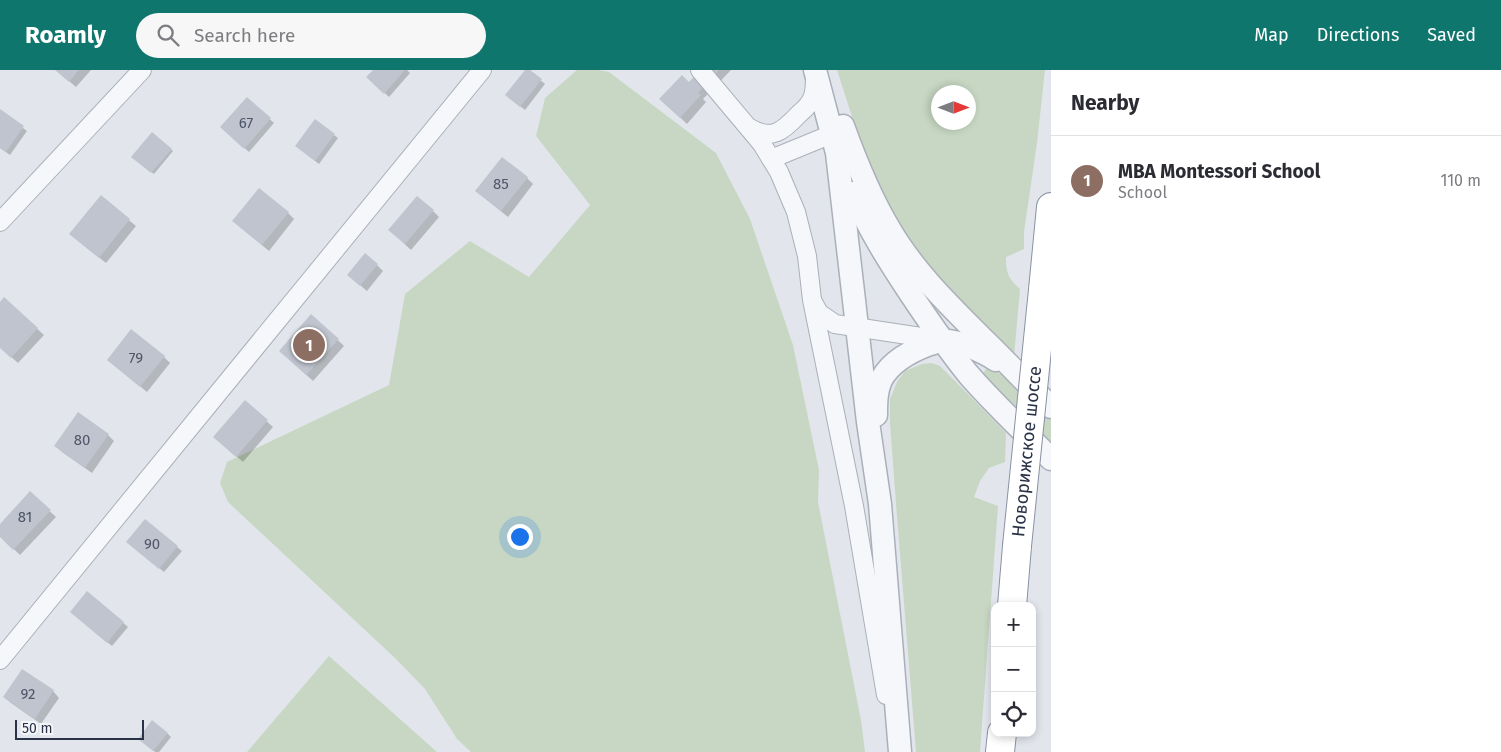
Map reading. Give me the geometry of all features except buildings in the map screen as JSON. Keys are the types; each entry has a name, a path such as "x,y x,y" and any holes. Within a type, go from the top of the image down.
{"highway":[{"name":"Новорижское шоссе","path":"1012,602 1051,207"},
{"path":"1000,752 1002,737"}],"street":[{"path":"0,222 142,70"},
{"path":"0,660 482,70"},
{"path":"700,70 762,144 779,172 796,212 807,256 812,300 854,506 896,752"},
{"path":"749,127 764,135 781,131 787,126 810,103 814,95 815,70"},
{"path":"815,70 834,143 858,205 876,239 942,340 969,375 1051,459"},
{"path":"826,70 856,164 890,232 937,293 1051,407"},
{"path":"771,159 834,143"},
{"path":"834,143 868,422 880,504"},
{"path":"812,300 819,313 835,324 942,340 976,348 1016,373"},
{"path":"900,752 880,504 875,423 876,398 881,380 892,366 904,356 942,340"}],"green space":[{"path":"577,70 609,72 716,153 750,219 793,345 819,470 818,502 861,720 865,752 471,752 457,739 425,689 396,659 228,502 220,483 227,462 389,385 405,294 470,241 529,277 590,205 536,136 545,98"},
{"path":"837,70 1045,70 1024,232 1024,249 1006,257 1008,275 1020,289 1014,357 944,286 899,227 866,160"},
{"path":"932,363 940,366 1006,433 1005,462 989,468 980,481 974,497 998,506 980,752 916,752 890,423 890,399 897,382 905,371 922,364"},
{"path":"986,369 993,370 1011,382 1051,420 1051,448 984,377 983,373"},
{"path":"329,656 437,752 247,752"}],"place":[{"name":"MBA Montessori School","path":"309,345"}]}
